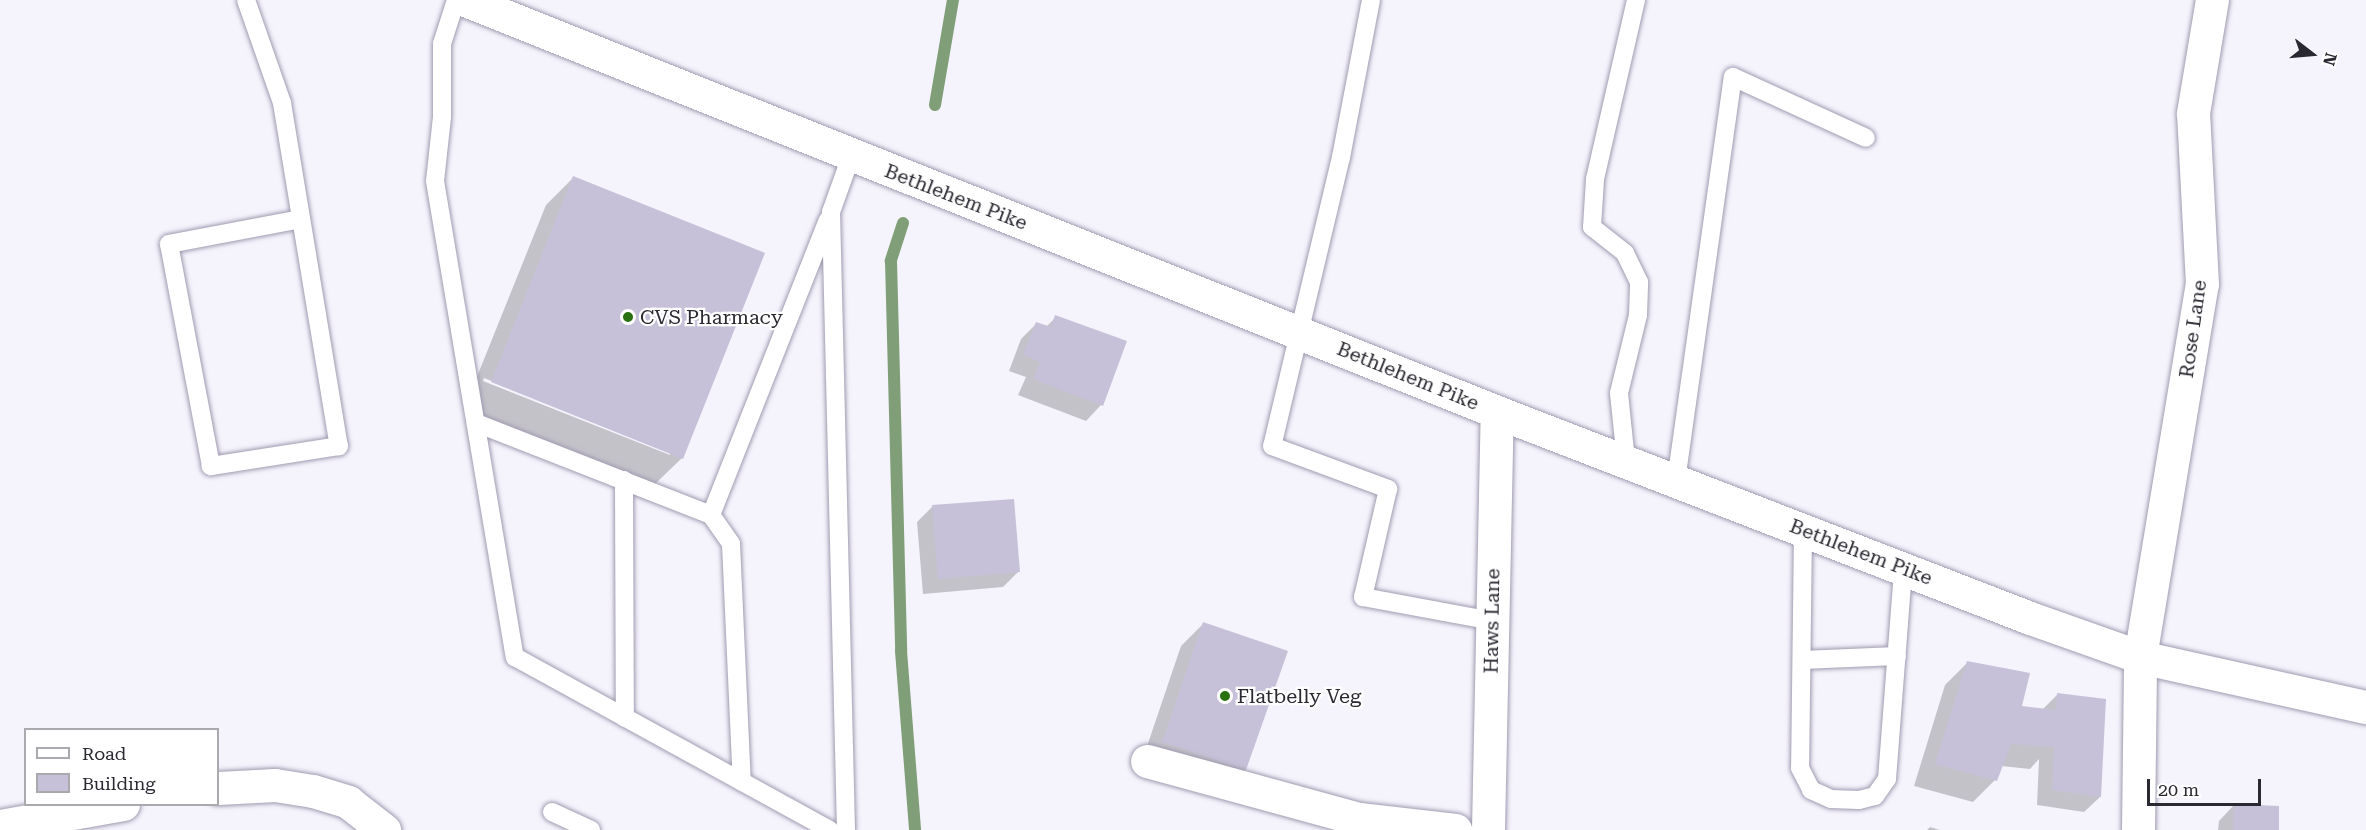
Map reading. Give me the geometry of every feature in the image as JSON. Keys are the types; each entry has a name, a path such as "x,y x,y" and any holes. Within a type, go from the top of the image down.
{"main road":[{"name":"Bethlehem Pike","path":"465,0 851,156 1497,411 1803,530 2140,657 2366,707"},
{"name":"Rose Lane","path":"2138,830 2140,657 2202,284 2193,113 2212,0"},
{"name":"Haws Lane","path":"1488,830 1497,411"},
{"path":"1147,761 1359,819 1455,830"},
{"path":"219,788 275,785 313,791 348,802 384,830"},
{"path":"0,826 112,806"}],"lane":[{"path":"246,0 282,103 339,446 211,466 169,244 301,219"},
{"path":"456,0 442,44 442,117 435,181 515,657 830,830"},
{"path":"1371,0 1341,157 1272,446 1388,489 1363,597 1492,621"},
{"path":"1626,461 1619,393 1638,315 1639,282 1625,253 1592,227 1595,179 1636,0"},
{"path":"1676,481 1732,77 1866,138"},
{"path":"711,514 851,156"},
{"path":"831,212 846,830"},
{"path":"476,423 711,514 731,544 742,782"},
{"path":"624,480 625,718"},
{"path":"1803,530 1800,768 1811,790 1831,799 1859,800 1875,796 1887,779 1903,568"},
{"path":"1802,660 1897,656"},
{"path":"552,812 591,830"}],"building":[{"name":"CVS Pharmacy","path":"573,176 765,253 683,459 491,382"},
{"path":"1055,315 1127,341 1103,406 1033,379 1040,362 1023,355 1036,322 1051,327"},
{"path":"1014,499 1020,572 938,579 932,505"},
{"name":"Flatbelly Veg","path":"1203,622 1288,651 1246,770 1162,742"},
{"path":"1967,661 2030,673 2022,706 2056,710 2057,693 2106,699 2101,797 2052,790 2054,747 2011,744 1997,781 1935,764"},
{"path":"2234,804 2279,806 2279,830 2233,830"}],"waterway":[{"path":"935,105 953,0"},
{"path":"903,223 891,261 901,651 915,830"}],"place":[{"name":"CVS Pharmacy","path":"628,317"},
{"name":"Flatbelly Veg","path":"1225,696"}]}
